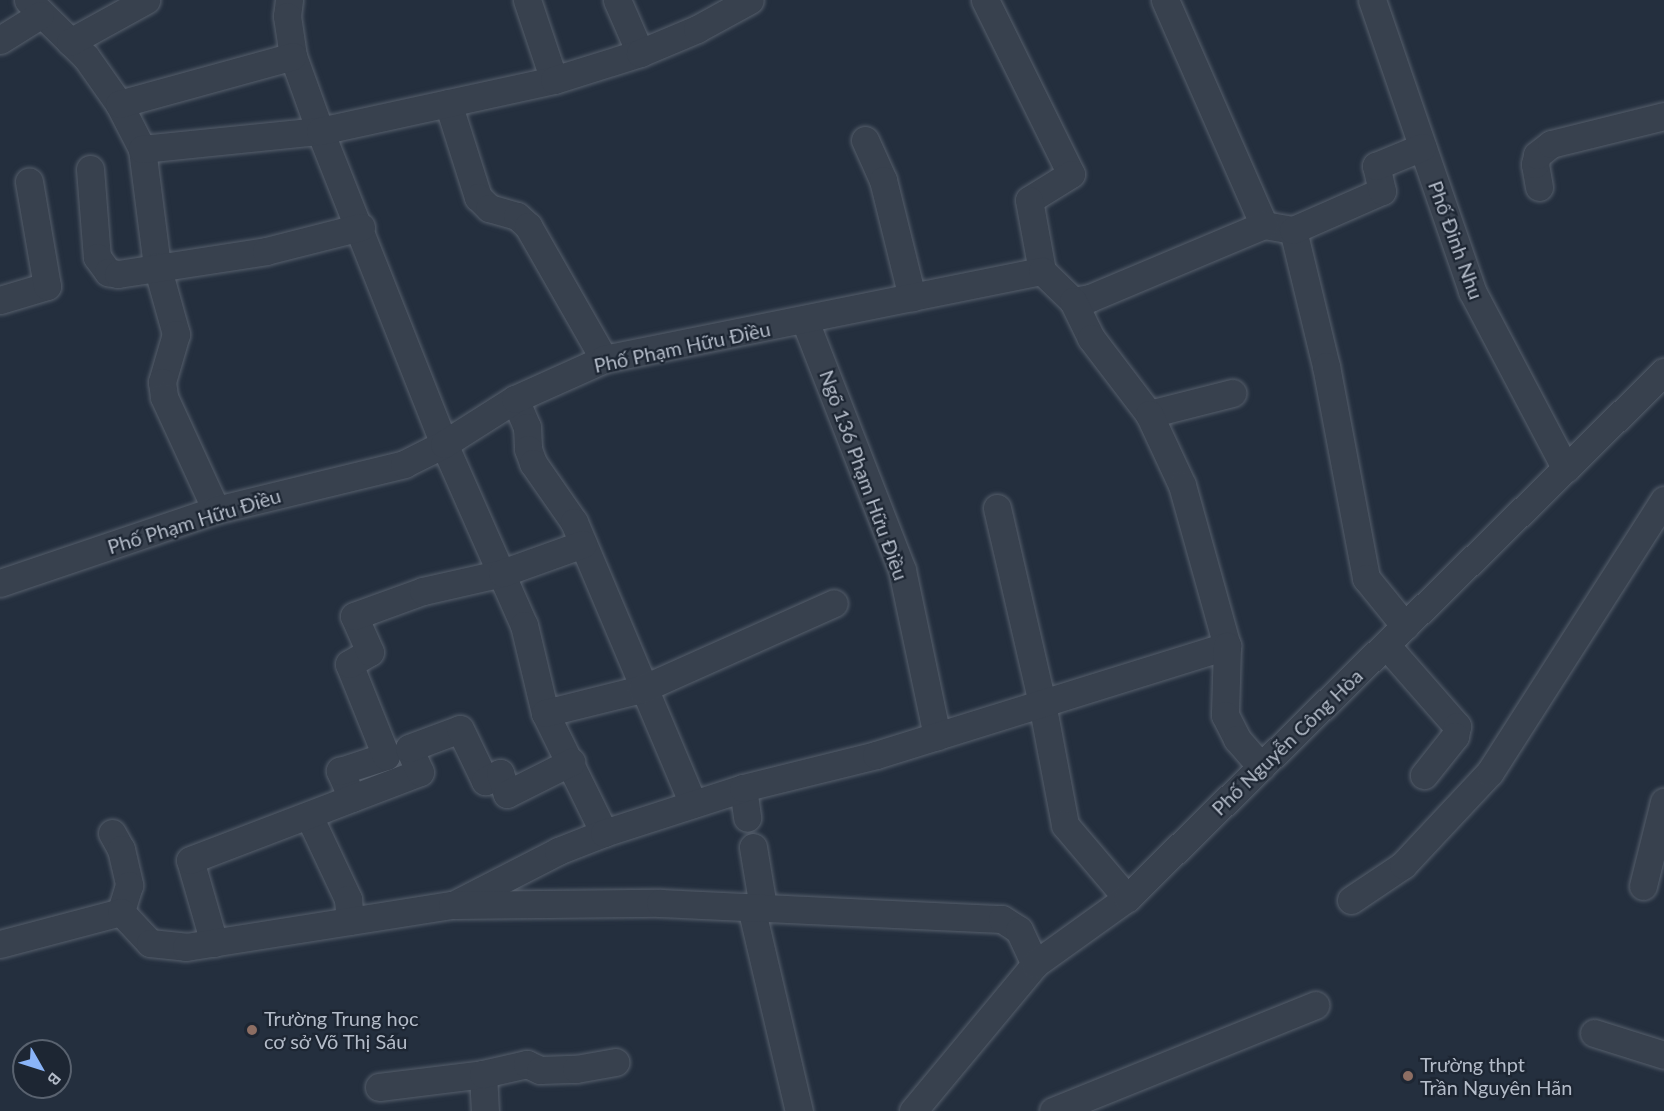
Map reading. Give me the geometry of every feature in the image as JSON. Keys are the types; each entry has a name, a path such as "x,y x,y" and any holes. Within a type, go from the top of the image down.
{"street":[{"path":"70,42 146,0"},
{"path":"289,0 286,16 292,56 320,131 361,227 444,444 524,625 545,713 572,762 604,833"},
{"path":"527,0 554,80"},
{"path":"618,0 640,53"},
{"path":"142,149 320,131 554,80 640,53 697,29 750,0"},
{"path":"985,0 1071,174 1029,200 1042,271 1073,301 1091,338 1149,414 1182,485 1227,646 1226,715 1237,739 1261,766"},
{"path":"1165,0 1264,225"},
{"name":"Phố Đinh Nhu","path":"1372,0 1472,291 1566,469"},
{"path":"0,40 34,8 86,57 119,104 142,149 157,266 176,334 162,382 164,397 216,510"},
{"path":"119,104 292,56"},
{"path":"448,103 478,197 489,208 517,216 528,226 604,359"},
{"path":"1539,187 1535,164 1537,155 1551,144 1664,116"},
{"path":"865,140 883,180 912,297"},
{"path":"1073,301 1090,298 1264,225 1293,230 1382,191 1376,166 1422,147"},
{"path":"90,169 94,247 102,266 118,274 157,266 266,251 361,227"},
{"path":"0,300 47,286 28,182"},
{"path":"1293,230 1326,366 1366,578 1396,636 1457,726 1455,736 1424,775"},
{"name":"Phố Phạm Hữu Điều","path":"0,583 216,510 404,464 444,444 515,399 604,359 806,321 1042,271"},
{"name":"Ngõ 136 Phạm Hữu Điều","path":"806,321 902,570 937,736"},
{"name":"Phố Nguyễn Công Hòa","path":"913,1111 1035,964 1127,898 1664,372"},
{"path":"1149,414 1232,393"},
{"path":"515,399 527,427 528,449 533,463 574,522 621,626 642,689 693,804"},
{"path":"1351,900 1403,864 1490,772 1664,500"},
{"path":"997,508 1042,703 1065,825 1127,898"},
{"path":"352,798 340,771 386,756 349,664 370,652 354,616 423,591 502,573 583,544"},
{"path":"545,713 642,689 834,603"},
{"path":"452,905 558,851 604,833 743,788 937,736 1227,646"},
{"path":"214,943 190,860 420,772 409,748 460,729 484,781 500,773 507,794 572,762"},
{"path":"743,788 747,818"},
{"path":"1643,886 1664,802"},
{"path":"309,816 348,899 350,921"},
{"path":"112,833 121,849 129,885 121,912"},
{"path":"753,848 757,907 799,1111"},
{"path":"121,912 150,943 186,947 452,905 660,903 1002,919 1019,930 1035,964"},
{"path":"0,944 121,912"},
{"path":"1053,1111 1316,1005"},
{"path":"1594,1033 1664,1054"},
{"path":"379,1087 483,1074 527,1064 540,1070 576,1070 615,1062"},
{"path":"483,1074 485,1111"}],"place":[{"name":"Trường Trung học cơ sở Võ Thị Sáu","path":"252,1030"},
{"name":"Trường thpt Trần Nguyên Hãn","path":"1408,1076"}]}
